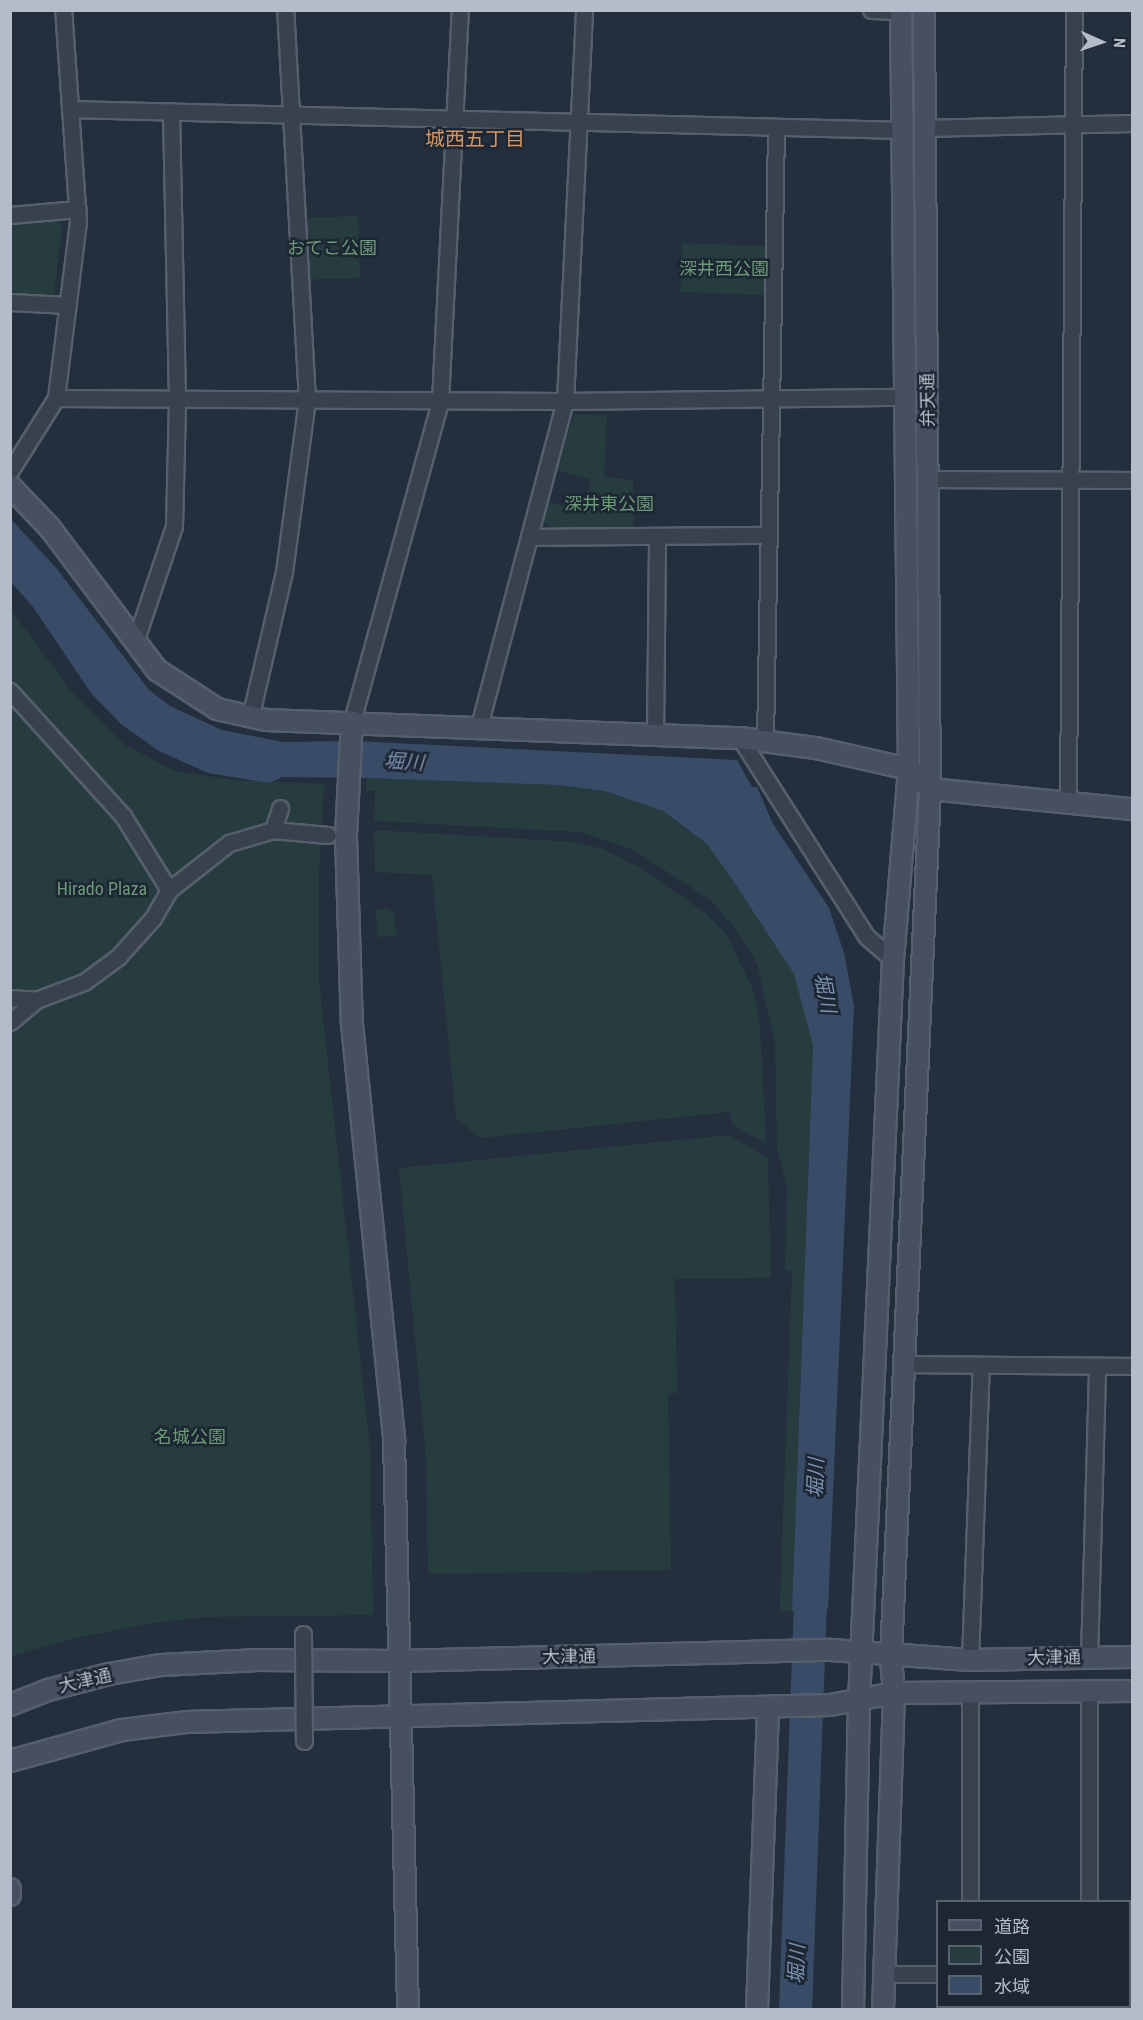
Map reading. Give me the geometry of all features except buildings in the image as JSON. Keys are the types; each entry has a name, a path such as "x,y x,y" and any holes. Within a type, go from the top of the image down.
{"street":[{"path":"10,471 56,398 68,305 78,209 63,10"},
{"path":"250,717 284,572 307,400 285,10"},
{"path":"408,2010 400,1661 388,1356 352,1029 346,837 350,790 351,729 440,401 460,10"},
{"path":"479,726 565,401 584,10"},
{"path":"871,10 901,11"},
{"name":"弁天通","path":"883,2010 894,1694 891,1656 902,1364 930,789 924,10"},
{"path":"1068,803 1074,10"},
{"name":"弁天通","path":"852,2010 860,1702 893,960 909,769 901,11"},
{"path":"70,109 903,130"},
{"path":"135,642 174,526 177,399 171,111"},
{"path":"924,128 1132,123"},
{"path":"765,741 777,127"},
{"path":"10,215 78,209"},
{"path":"10,302 68,305"},
{"path":"56,398 565,401 906,397"},
{"path":"929,479 1132,480"},
{"path":"10,486 50,528 157,670 193,696 217,709 250,717 351,729 479,726 741,738 816,748 909,769 930,789 1132,809"},
{"path":"529,537 769,535"},
{"path":"655,734 657,536"},
{"path":"10,690 123,816 169,890"},
{"path":"741,738 867,938 893,960"},
{"path":"273,831 280,808"},
{"path":"10,1022 36,1000 84,982 118,957 153,918 169,890 229,843 273,831 328,835"},
{"path":"10,998 36,1000"},
{"path":"902,1364 1132,1366"},
{"path":"970,1660 981,1365"},
{"path":"1089,1658 1097,1366"},
{"path":"303,1634 304,1741"},
{"name":"大津通","path":"10,1705 48,1690 161,1665 258,1660 400,1661 864,1650 891,1656 970,1660 1132,1657"},
{"name":"大津通","path":"10,1761 122,1730 186,1722 401,1719 827,1705 860,1702 894,1694 1132,1691"},
{"path":"970,1692 970,1900"},
{"path":"1089,1692 1089,1900"},
{"path":"757,2010 774,1707"},
{"path":"10,1889 10,1895"},
{"path":"885,1974 936,1974"}],"green space":[{"name":"おてこ公園","path":"358,216 360,278 307,280 305,218"},
{"path":"57,218 62,223 54,297 11,294 10,221"},
{"name":"深井西公園","path":"682,243 767,246 765,295 680,292"},
{"name":"深井東公園","path":"574,414 607,415 604,477 633,480 634,528 551,528 543,521 548,502 583,511 591,480 557,470"},
{"name":"名城公園","path":"10,609 72,692 125,745 175,771 235,780 324,784 319,872 319,981 370,1448 373,1615 204,1617 161,1622 79,1637 11,1656"},
{"path":"367,778 558,785 605,791 663,811 706,843 757,913 794,974 813,1046 792,1611 780,1612 792,1271 785,1270 787,1186 777,1149 775,1043 757,964 738,932 710,900 634,850 580,832 374,821 375,791 366,791"},
{"path":"374,830 575,842 603,849 640,868 704,912 727,935 754,992 760,1025 766,1143 732,1125 730,1112 480,1138 456,1118 432,875 375,872"},
{"path":"388,908 394,913 396,936 378,937 375,910"},
{"path":"729,1135 768,1158 771,1278 675,1279 677,1393 668,1394 671,1570 428,1574 426,1459 399,1168"}],"water":[{"path":"10,518 57,569 149,690 170,706 222,730 283,742 353,741 737,760 752,787 757,787 773,824 829,908 844,953 854,1006 828,1609 792,1611 813,1046 794,974 706,843 663,811 605,791 558,785 367,778 282,777 269,783 208,773 159,751 121,724 91,693 33,607 11,582"}],"waterway":[{"name":"堀川","path":"795,2010 811,1565"}],"district":[{"name":"城西五丁目","path":"475,139"}],"park label":[{"name":"Hirado Plaza","path":"102,889"}]}
